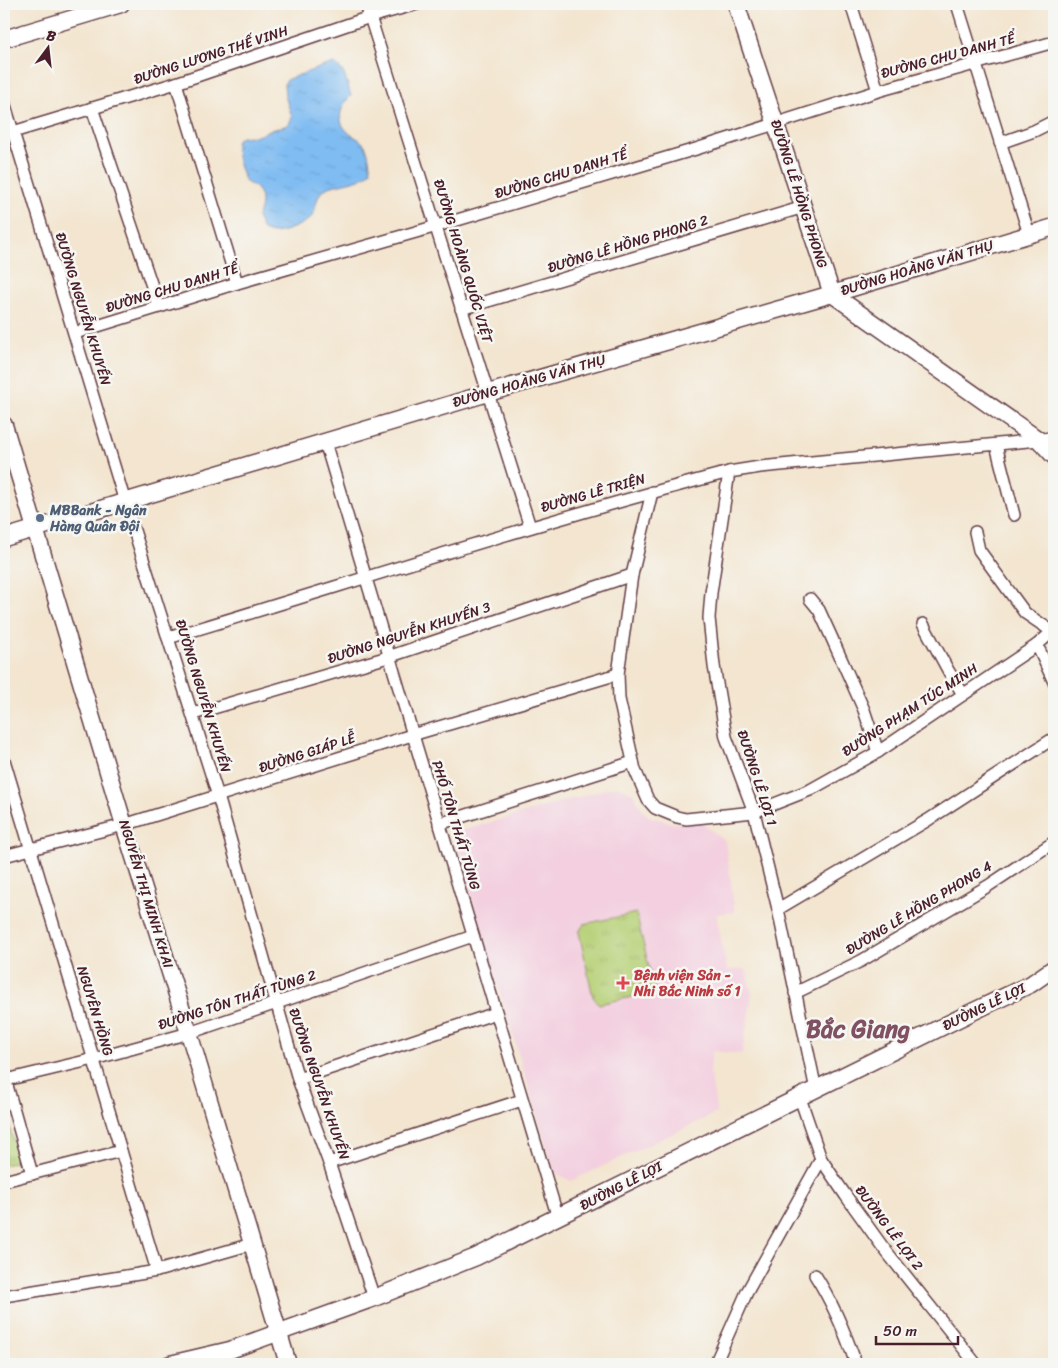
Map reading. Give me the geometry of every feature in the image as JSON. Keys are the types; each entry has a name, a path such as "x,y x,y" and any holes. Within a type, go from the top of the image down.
{"main road":[{"path":"4,40 120,4"},
{"name":"ĐƯỜNG LÊ HỒNG PHONG","path":"736,4 832,294"},
{"name":"ĐƯỜNG HOÀNG VĂN THỤ","path":"4,538 488,393 832,294 1054,227"},
{"path":"832,294 1051,447"},
{"name":"NGUYỄN THỊ MINH KHAI","path":"4,424 288,1364"},
{"name":"ĐƯỜNG LÊ LỢI","path":"170,1364 230,1350 279,1333 374,1298 476,1257 1031,984 1054,968"}],"street":[{"name":"ĐƯỜNG HOÀNG QUỐC VIỆT","path":"366,4 530,527"},
{"name":"ĐƯỜNG LƯƠNG THẾ VINH","path":"13,132 176,83 370,17 417,4"},
{"path":"851,4 878,91"},
{"path":"957,4 1029,234"},
{"path":"1052,4 1054,10"},
{"name":"ĐƯỜNG CHU DANH TỂ","path":"75,333 237,283 436,226 776,124 878,91 1054,42"},
{"path":"176,83 237,283"},
{"name":"ĐƯỜNG NGUYỄN KHUYẾN","path":"4,102 125,502 218,796 298,1079 329,1163 374,1298"},
{"path":"92,108 159,307"},
{"path":"1000,142 1034,131 1054,121"},
{"name":"ĐƯỜNG LÊ HỒNG PHONG 2","path":"462,309 804,207"},
{"name":"PHỐ TÔN THẤT TÙNG","path":"325,442 558,1218"},
{"path":"996,445 1014,515"},
{"name":"ĐƯỜNG LÊ TRIỆN","path":"168,638 530,527 729,472 760,467 996,445 1051,447"},
{"name":"ĐƯỜNG LÊ LỢI 1","path":"729,472 709,618 714,666 726,737 754,812 778,909 816,1090"},
{"name":"ĐƯỜNG PHẠM TÚC MINH","path":"652,492 632,575 618,674 619,700 635,770 648,800 655,808 667,813 686,818 754,812 810,790 878,752 1037,645 1053,631"},
{"path":"975,532 979,550 1025,613 1053,631"},
{"name":"ĐƯỜNG NGUYỄN KHUYẾN 3","path":"193,714 388,657 632,575"},
{"path":"810,599 819,610 864,710 878,752"},
{"path":"923,624 948,672 963,694"},
{"path":"1037,645 1054,682"},
{"name":"ĐƯỜNG GIÁP LỄ","path":"4,856 124,825 412,735 618,674"},
{"path":"778,909 928,820 1054,738"},
{"name":"NGUYÊN HỒNG","path":"4,760 157,1271"},
{"path":"439,824 633,762"},
{"name":"ĐƯỜNG LÊ HỒNG PHONG 4","path":"795,993 861,961 988,886 1054,842"},
{"name":"ĐƯỜNG TÔN THẤT TÙNG 2","path":"5,1077 94,1059 189,1033 473,936"},
{"path":"298,1079 496,1013"},
{"path":"5,1077 32,1174"},
{"name":"ĐƯỜNG LÊ LỢI 2","path":"800,1098 821,1159 882,1246 976,1364"},
{"path":"329,1163 522,1100"},
{"path":"4,1182 121,1151"},
{"path":"715,1364 747,1292 821,1159"},
{"path":"4,1296 157,1271 252,1244"},
{"path":"815,1274 842,1324 856,1364"}],"shaded area":[{"name":"Bệnh viện Sản - Nhi Bắc Ninh số 1","path":"616,786 633,793 643,811 649,816 672,823 701,822 725,841 735,912 716,914 727,970 746,969 752,995 742,1054 712,1051 710,1073 717,1113 571,1181 554,1172 455,843 461,831"}],"green space":[{"path":"636,913 655,992 599,1004 593,997 579,932 584,924"},
{"path":"4,1106 19,1161 4,1165"}],"water":[{"path":"334,64 344,74 351,96 342,109 341,122 349,133 365,146 371,170 368,174 357,180 322,191 312,216 305,222 278,233 263,230 257,217 261,204 260,196 257,189 244,179 238,160 236,142 240,138 257,136 289,124 292,117 285,96 284,84 288,79"}],"place":[{"name":"MBBank - Ngân Hàng Quân Đội","path":"40,518"},
{"name":"Bệnh viện Sản - Nhi Bắc Ninh số 1","path":"623,983"}],"district":[{"name":"Bắc Giang","path":"858,1029"}]}
